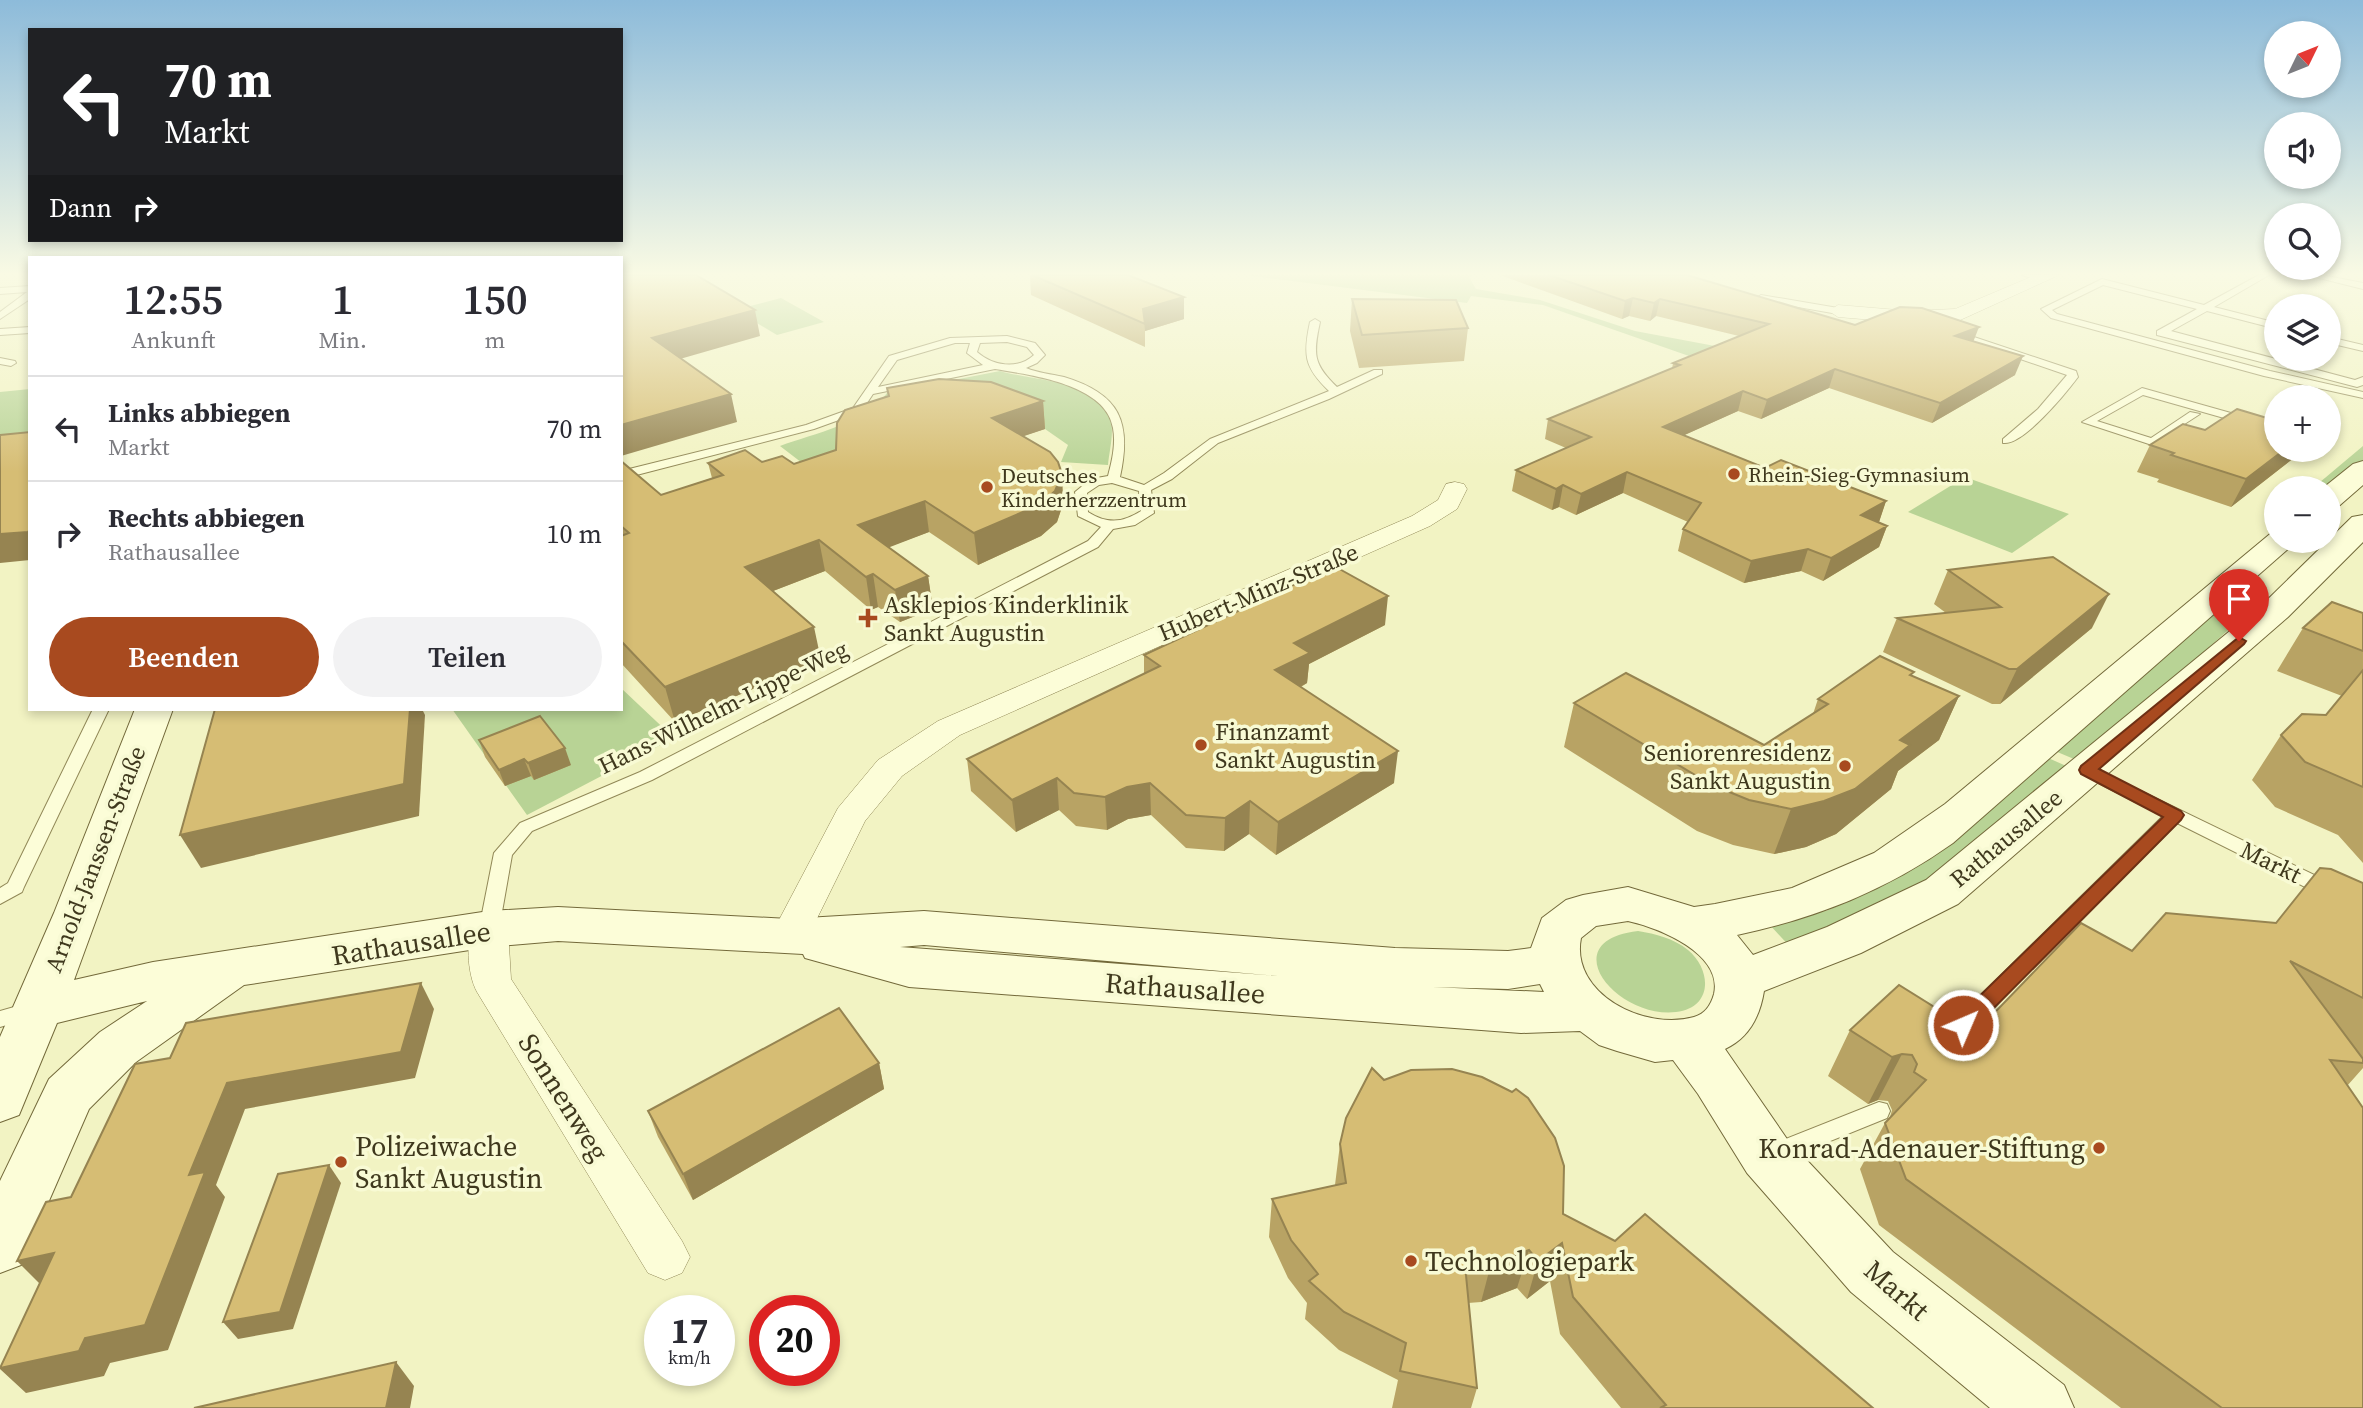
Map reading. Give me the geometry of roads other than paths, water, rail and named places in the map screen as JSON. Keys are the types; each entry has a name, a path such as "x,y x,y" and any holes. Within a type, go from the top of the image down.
{"street":[{"path":"2341,489 2363,470"},
{"name":"Hubert-Minz-Straße","path":"789,937 850,816 890,768 949,729 1421,522 1448,504 1455,489"},
{"name":"Rathausallee","path":"1738,981 1844,940 1942,892 2276,610 2363,524"},
{"name":"Rathausallee","path":"1693,925 1751,917 1797,904 1864,877 1920,845 1979,799 2267,553"},
{"name":"Arnold-Janssen-Straße","path":"0,1099 18,1013 77,913 153,711"},
{"path":"1597,906 1646,906 1693,925 1727,956 1738,981 1737,1007 1730,1019 1709,1034 1688,1041 1638,1037 1609,1027 1584,1011 1564,988 1553,964 1555,938 1561,928 1583,911 1597,906"},
{"name":"Rathausallee","path":"18,1013 120,987 489,929 558,924 789,937 925,928 1395,967 1508,970 1553,964"},
{"name":"Sonnenweg","path":"489,929 491,981 665,1257"},
{"name":"Rathausallee","path":"789,937 909,968 1521,1013 1584,1011"},
{"path":"0,1245 68,1095 118,1047 234,971"},
{"name":"Markt","path":"1688,1041 1717,1078 1767,1156 1872,1272 2040,1408"}],"lane":[{"path":"623,474 810,427 857,410 873,391 893,358 952,341"},
{"path":"976,341 972,353 994,366"},
{"path":"1012,341 1037,350 1040,355 1036,360 1017,367"},
{"path":"1311,341 1308,353 1312,370 1336,392"},
{"path":"1977,341 2072,373 2066,385 2028,425 2007,441"},
{"path":"2147,341 2268,374 2363,395"},
{"path":"2195,341 2357,384 2363,380"},
{"path":"2341,343 2363,348"},
{"path":"873,391 994,366 1017,367 1090,389 1113,408 1119,423 1120,456 1113,478"},
{"path":"1108,527 1095,523 1082,513 1081,492 1095,482 1113,478 1145,489 1168,476 1214,441 1336,392 1378,372"},
{"path":"2268,374 2297,385"},
{"path":"2194,414 2152,442 2088,422 2142,391 2264,425"},
{"path":"2341,399 2363,404"},
{"name":"Hans-Wilhelm-Lippe-Weg","path":"489,929 503,853 526,827 646,776 1093,544 1108,527 1132,523 1148,513 1145,489"},
{"path":"0,897 15,887 100,711"},
{"name":"Markt","path":"2087,770 2332,892 2363,914"},
{"path":"1934,1054 2175,815"},
{"path":"1767,1156 1879,1111"}],"place":[{"name":"Rhein-Sieg-Gymnasium","path":"1734,474"},
{"name":"Deutsches Kinderherzzentrum","path":"987,487"},
{"name":"Asklepios Kinderklinik Sankt Augustin","path":"868,618"},
{"name":"Finanzamt Sankt Augustin","path":"1201,745"},
{"name":"Seniorenresidenz Sankt Augustin","path":"1845,766"},
{"name":"Konrad-Adenauer-Stiftung","path":"2099,1148"},
{"name":"Polizeiwache Sankt Augustin","path":"341,1162"},
{"name":"Technologiepark","path":"1411,1261"}]}
